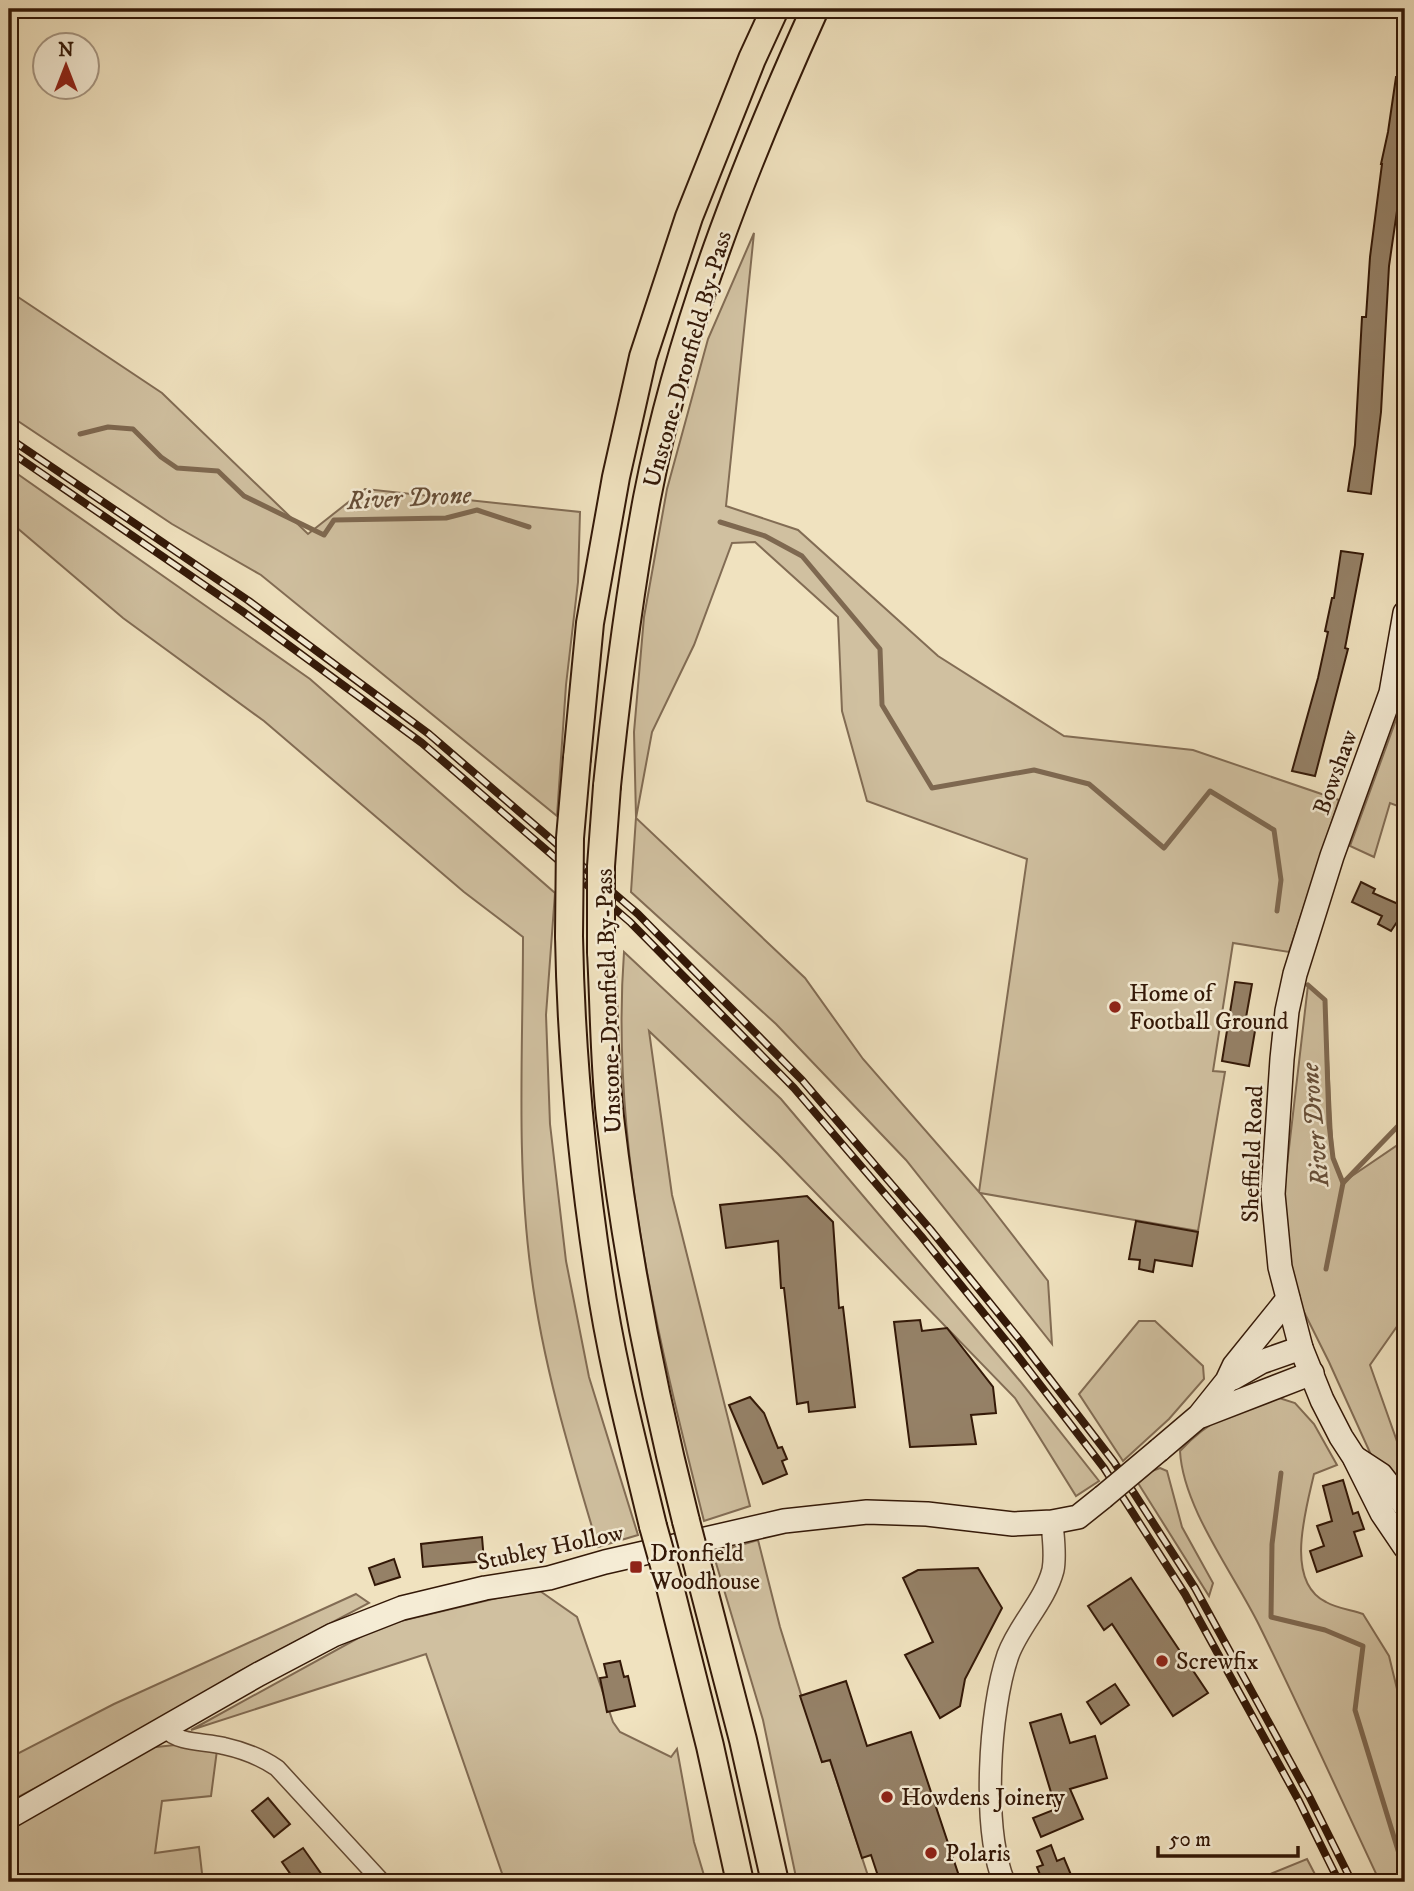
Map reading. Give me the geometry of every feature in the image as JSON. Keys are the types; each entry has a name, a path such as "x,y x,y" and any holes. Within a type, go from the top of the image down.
{"highway":[{"name":"Unstone-Dronfield By-Pass","path":"740,1882 710,1746 622,1401 599,1276 574,1068 569,936 570,838 590,623 616,477 643,357 689,217 752,59 775,9"},
{"name":"Unstone-Dronfield By-Pass","path":"775,1882 743,1740 660,1418 632,1281 610,1115 601,952 601,866 623,635 648,496 674,387 716,248 767,116 815,9"}],"main road":[{"name":"Bowshaw","path":"1303,946 1391,693 1405,614"},
{"name":"Sheffield Road","path":"1303,946 1287,1012 1273,1194 1277,1249 1301,1348 1327,1409 1382,1513 1405,1547"},
{"name":"Stubley Hollow","path":"9,1817 259,1674 333,1635 402,1608 485,1588 549,1578 618,1559 784,1521 867,1512 1013,1524 1052,1522 1078,1517 1199,1416 1227,1381 1234,1366 1262,1335 1288,1299"},
{"name":"Stubley Hollow","path":"1227,1381 1261,1362 1301,1348"},
{"name":"Stubley Hollow","path":"1199,1416 1312,1373"},
{"path":"1354,1457 1381,1475 1405,1506"}],"street":[{"path":"1004,1882 993,1828 991,1769 996,1696 1009,1652 1048,1583 1054,1567 1052,1522"},
{"path":"165,1729 175,1737 224,1746 265,1759 382,1882"}],"shaded area":[{"path":"754,233 726,506 798,530 938,656 1064,736 1193,750 1339,800 1289,952 1233,943 1213,1071 1225,1072 1198,1231 980,1193 1048,1281 1052,1344 906,1160 776,1024 631,892 636,817 634,732 644,617 667,489 708,339","holes":["755,542 838,617 842,711 867,801 1027,859 979,1192 863,1059 805,978 636,818 652,732 694,645 732,543"]},
{"path":"9,291 162,393 308,534 365,489 580,512 578,582 566,685 557,816 261,575 172,524 9,415"},
{"path":"9,468 310,679 555,893 546,1015 550,1124 566,1261 589,1377 638,1535 598,1547 550,1377 536,1307 523,1189 523,937 464,892 264,721 123,618 9,521"},
{"path":"1405,695 1405,801 1403,808 1390,803 1374,857 1350,846"},
{"path":"624,952 781,1099 1020,1381 1099,1481 1076,1496 1015,1398 778,1154 649,1031 672,1195 750,1506 704,1521 654,1310 631,1168 621,1024"},
{"path":"1308,985 1325,1000 1333,1158 1343,1182 1405,1140 1405,1315 1370,1365 1405,1464 1405,1497 1372,1457 1298,1300 1289,1260 1284,1191"},
{"path":"1139,1321 1155,1321 1203,1366 1204,1379 1169,1419 1123,1461 1079,1394"},
{"path":"1276,1397 1295,1403 1314,1424 1337,1465 1314,1474 1301,1544 1305,1578 1313,1592 1326,1602 1363,1614 1389,1656 1405,1722 1405,1882 1380,1882 1259,1625 1200,1518 1183,1473 1180,1451 1202,1431 1236,1411"},
{"path":"1160,1468 1167,1471 1182,1527 1213,1583 1209,1596 1138,1483"},
{"path":"758,1540 780,1627 822,1762 830,1760 870,1882 797,1882 763,1720 713,1553"},
{"path":"540,1591 577,1617 613,1722 620,1732 671,1757 677,1749 694,1842 706,1882 505,1882 426,1654 191,1730 380,1626 522,1592"},
{"path":"356,1594 369,1603 238,1672 133,1736 9,1802 9,1758 114,1704"},
{"path":"175,1745 217,1750 211,1796 162,1801 155,1853 199,1847 203,1882 9,1882 9,1822 147,1748"},
{"path":"1307,1859 1319,1882 1251,1882"}],"building":[{"path":"1396,77 1405,77 1405,156 1389,266 1381,412 1371,494 1348,491 1355,445 1362,317 1366,317 1381,164"},
{"path":"1341,551 1363,554 1345,648 1348,649 1315,776 1292,771 1318,678"},
{"path":"1361,882 1375,889 1373,893 1405,907 1405,926 1397,922 1391,931 1378,924 1382,916 1352,902"},
{"path":"1235,982 1252,984 1245,1023 1256,1025 1249,1066 1222,1061"},
{"path":"807,1196 833,1222 839,1308 843,1307 855,1407 809,1412 808,1402 797,1404 784,1288 781,1288 778,1241 726,1248 720,1205"},
{"path":"1136,1221 1198,1232 1192,1266 1155,1260 1153,1272 1139,1269 1140,1260 1129,1259"},
{"path":"920,1320 922,1331 947,1328 993,1387 996,1413 971,1415 976,1444 910,1447 894,1322"},
{"path":"750,1397 764,1413 778,1448 782,1447 787,1459 782,1461 787,1474 763,1484 729,1405"},
{"path":"1343,1480 1353,1514 1358,1512 1364,1529 1354,1532 1362,1556 1317,1572 1310,1551 1324,1546 1317,1526 1332,1521 1323,1486"},
{"path":"482,1537 484,1561 423,1567 421,1544"},
{"path":"394,1559 400,1577 375,1585 369,1568"},
{"path":"978,1568 1002,1608 965,1679 960,1706 940,1718 905,1655 933,1642 903,1578 918,1570"},
{"name":"Screwfix","path":"1131,1578 1208,1693 1173,1716 1112,1624 1104,1630 1088,1606"},
{"path":"620,1661 624,1677 628,1676 635,1706 607,1712 600,1678 607,1677 604,1664"},
{"name":"Howdens Joinery","path":"846,1681 867,1746 911,1732 961,1882 880,1882 871,1855 862,1858 830,1760 822,1762 800,1696"},
{"path":"1115,1684 1129,1705 1101,1724 1087,1702"},
{"path":"1061,1714 1070,1743 1095,1736 1107,1778 1070,1789 1083,1819 1041,1837 1033,1818 1056,1809 1030,1723"},
{"path":"268,1798 290,1824 274,1837 252,1811"},
{"path":"1051,1845 1057,1861 1064,1858 1074,1882 1043,1882 1037,1867 1043,1865 1037,1851"},
{"path":"303,1848 327,1882 296,1882 282,1862"}],"waterway":[{"name":"River Drone","path":"80,434 108,427 133,429 161,457 177,468 218,471 244,496 324,535 334,520 446,518 477,510 529,527"},
{"name":"River Drone","path":"720,522 765,536 802,556 880,649 882,705 932,788 1034,770 1089,784 1164,848 1210,791 1274,830 1281,880 1277,911"},
{"name":"River Drone","path":"1308,985 1325,1000 1329,1124 1333,1158 1343,1183 1326,1269"},
{"path":"1343,1183 1398,1126 1405,1113"},
{"name":"River Drone","path":"1281,1473 1272,1544 1271,1617 1325,1630 1363,1646 1355,1710 1405,1873"}],"railway":[{"path":"9,438 249,601 429,734 638,914 802,1080 930,1229 1114,1462 1195,1588 1309,1796 1352,1882"},
{"path":"9,451 242,611 422,743 630,922 794,1088 921,1236 1104,1468 1185,1594 1299,1801 1339,1882"}],"place":[{"name":"Home of Football Ground","path":"1115,1007"},
{"name":"Dronfield Woodhouse","path":"636,1567"},
{"name":"Screwfix","path":"1162,1661"},
{"name":"Howdens Joinery","path":"887,1797"},
{"name":"Polaris","path":"931,1853"}]}
